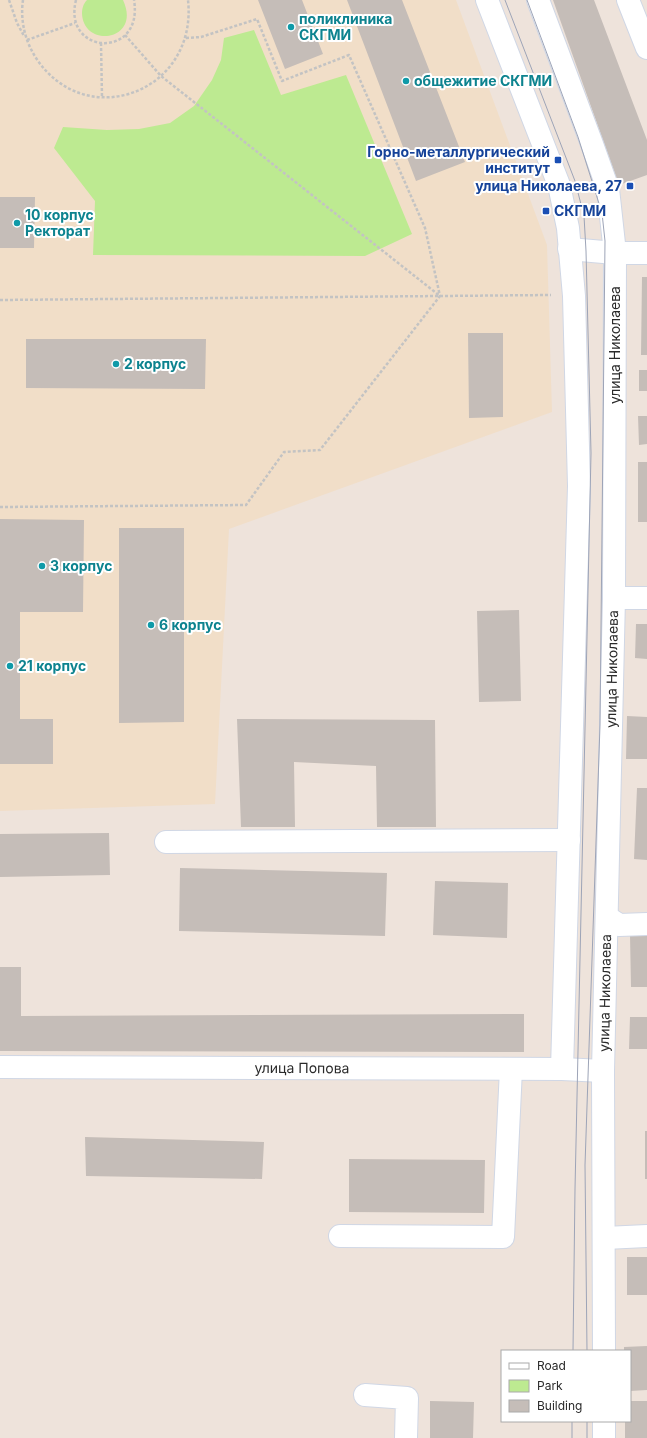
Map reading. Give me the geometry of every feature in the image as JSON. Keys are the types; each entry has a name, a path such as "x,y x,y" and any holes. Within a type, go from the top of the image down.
{"street":[{"path":"487,0 558,185 568,228 574,296 579,486 562,1069"},
{"name":"улица Николаева","path":"538,0 608,189 615,253 614,598 603,1071 605,1238 604,1350"},
{"path":"628,0 647,48"},
{"path":"569,249 615,253 647,253"},
{"path":"614,598 647,598"},
{"path":"166,842 569,840"},
{"path":"607,917 619,924 647,924"},
{"name":"улица Попова","path":"0,1067 562,1069 603,1071"},
{"path":"340,1236 503,1237 511,1069"},
{"path":"605,1238 647,1236"},
{"path":"364,1395 407,1398 406,1438"},
{"path":"604,1422 604,1438"}],"path":[{"path":"9,0 17,23 30,49 42,68 69,89 87,95 102,97 135,92 147,86 169,69 177,58 186,38 190,14 188,0"},
{"path":"23,0 22,17 27,41"},
{"path":"76,0 74,11 75,23 84,36 101,43 112,42 125,35 132,28 135,17 134,0"},
{"path":"186,38 201,37 257,19 282,81 349,56 425,228 440,296"},
{"path":"27,41 75,23"},
{"path":"125,35 161,76 440,296"},
{"path":"101,43 102,97"},
{"path":"0,507 246,505 284,452 320,450 440,296"},
{"path":"0,300 574,296"}],"shaded area":[{"path":"0,0 456,0 547,245 552,412 229,529 215,804 0,811"}],"green space":[{"path":"87,0 123,0 127,14 125,24 119,32 110,36 101,36 92,32 85,25 82,14 83,7"},
{"path":"254,30 281,95 346,75 412,234 365,256 93,255 95,201 54,148 63,127 107,130 139,129 170,123 194,106 212,80 221,60 224,38"}],"building":[{"name":"поликлиника СКГМИ","path":"258,0 302,0 323,54 285,69"},
{"name":"общежитие СКГМИ","path":"347,0 402,0 465,162 416,181"},
{"path":"553,0 594,0 647,140 647,175 619,185"},
{"name":"10 корпус Ректорат","path":"0,197 35,197 34,248 0,248"},
{"path":"642,277 647,277 647,355 641,355"},
{"path":"468,333 503,333 503,417 469,418"},
{"name":"2 корпус","path":"26,339 206,339 205,389 26,388"},
{"path":"639,370 647,370 647,391 639,391"},
{"path":"638,416 647,416 647,444 639,445"},
{"path":"638,462 647,462 647,522 638,522"},
{"name":"3 корпус","path":"0,519 84,520 83,612 20,612 20,719 53,719 53,764 0,764"},
{"name":"6 корпус","path":"119,528 184,528 184,722 119,723"},
{"path":"519,610 521,701 479,702 477,611"},
{"path":"636,624 647,624 647,659 635,658"},
{"path":"627,716 647,717 647,759 626,759"},
{"path":"237,719 435,720 436,827 377,827 376,766 294,762 295,827 241,827"},
{"path":"637,788 647,788 647,860 634,859"},
{"path":"109,833 110,875 0,877 0,834"},
{"path":"180,868 387,873 385,936 179,931"},
{"path":"435,881 508,883 507,938 433,935"},
{"path":"630,935 647,935 647,987 631,987"},
{"path":"0,967 21,967 21,1016 524,1014 524,1052 0,1051"},
{"path":"630,1017 647,1017 647,1049 629,1049"},
{"path":"645,1131 647,1131 647,1179 645,1179"},
{"path":"85,1137 264,1142 262,1179 86,1176"},
{"path":"349,1159 485,1160 484,1213 349,1212"},
{"path":"627,1257 647,1257 647,1295 627,1295"},
{"path":"647,1346 647,1390 631,1391 631,1350 624,1350 624,1347"},
{"path":"430,1401 474,1402 473,1438 430,1438"},
{"path":"631,1401 647,1401 647,1438 625,1438 625,1422 631,1422"}],"tram line":[{"path":"505,0 575,181 584,216 586,251 591,453 575,1189 573,1350"},
{"path":"527,0 578,137 602,213 605,241 600,725 585,1165 587,1350"},
{"path":"572,1422 572,1438"},
{"path":"587,1422 587,1438"}],"place":[{"name":"поликлиника СКГМИ","path":"291,27"},
{"name":"общежитие СКГМИ","path":"406,81"},
{"name":"Горно-металлургический институт","path":"558,160"},
{"name":"улица Николаева, 27","path":"630,186"},
{"name":"СКГМИ","path":"546,211"},
{"name":"10 корпус Ректорат","path":"17,223"},
{"name":"2 корпус","path":"116,364"},
{"name":"3 корпус","path":"42,566"},
{"name":"6 корпус","path":"151,625"},
{"name":"21 корпус","path":"10,666"}]}
